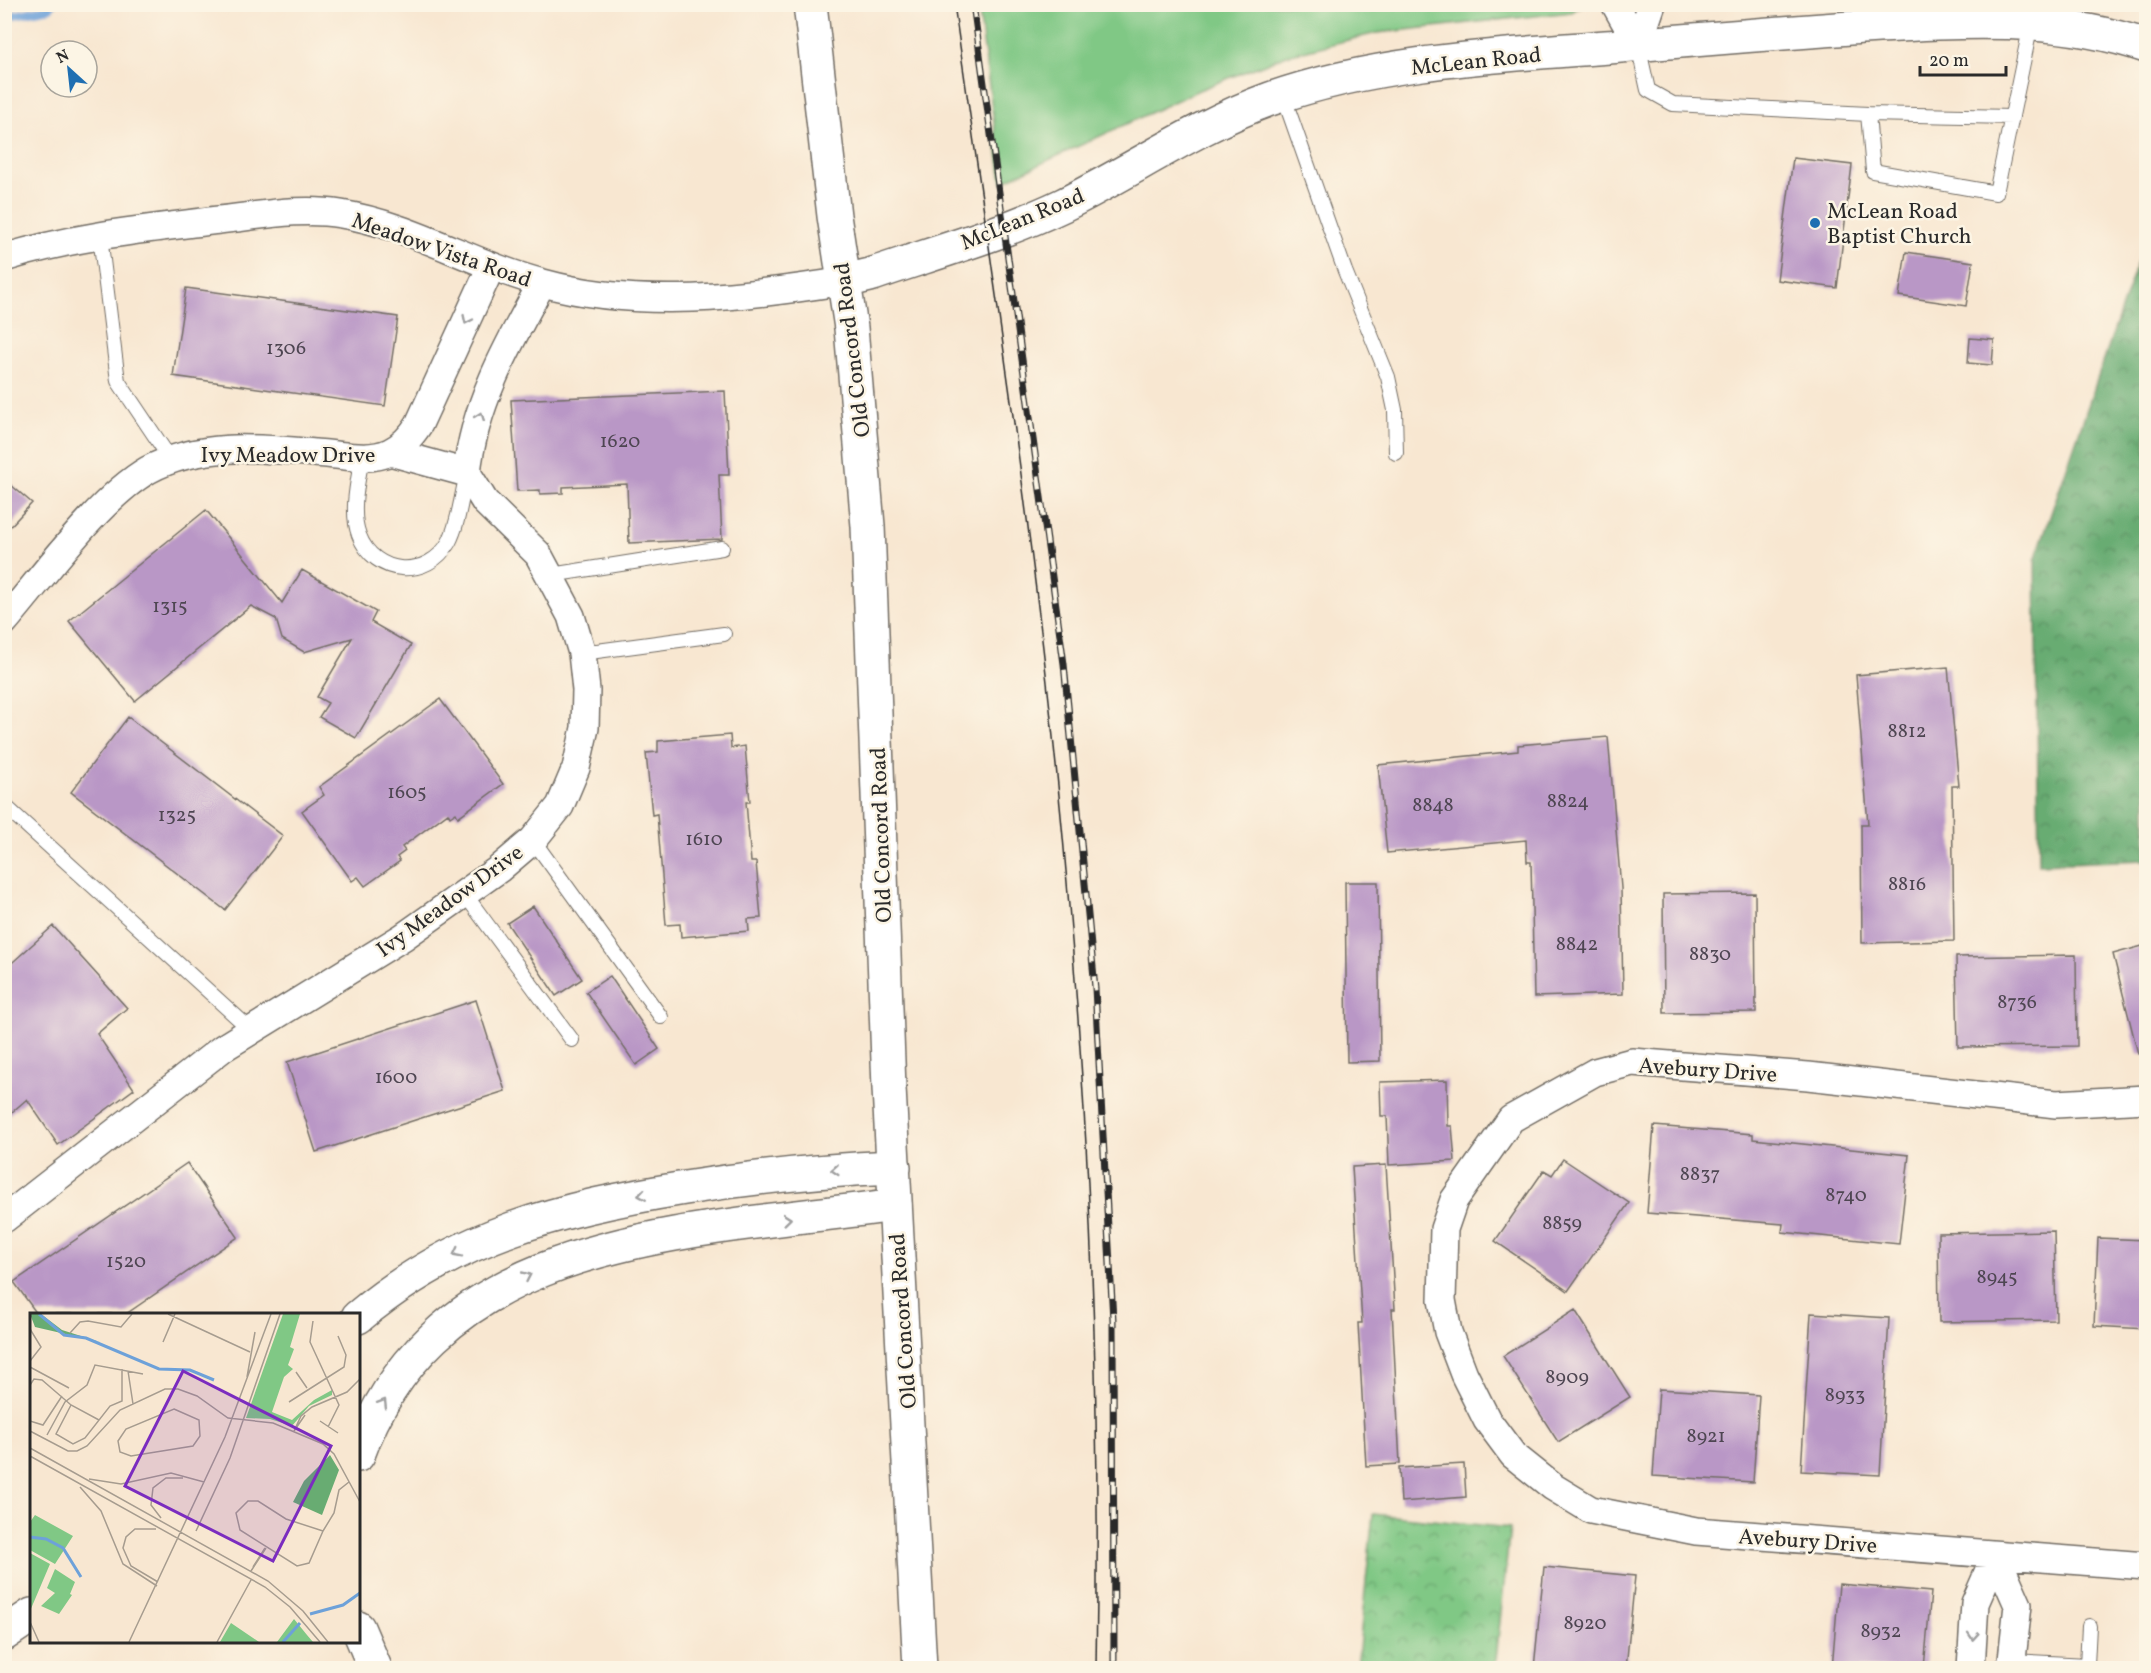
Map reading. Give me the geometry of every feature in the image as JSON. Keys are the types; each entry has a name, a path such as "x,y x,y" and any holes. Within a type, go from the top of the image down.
{"street":[{"name":"Old Concord Road","path":"810,4 845,281 861,426 868,526 895,1204 920,1668"},
{"path":"1615,4 1638,45"},
{"path":"1638,45 1652,4"},
{"name":"McLean Road","path":"845,281 870,275 1061,206 1238,112 1339,79 1381,71 1463,59 1887,26 1982,22 2031,24 2146,46"},
{"name":"Meadow Vista Road","path":"4,258 47,245 99,236 305,210 342,214 372,222 491,267 542,283 629,299 703,298 796,289 845,281"},
{"name":"Ivy Meadow Drive","path":"4,622 116,495 148,470 183,455 220,450 273,450 362,457 390,452 409,439 419,424 491,267"},
{"path":"390,452 467,473 472,437 494,376 542,283"},
{"name":"Ivy Meadow Drive","path":"4,1219 143,1113 223,1048 403,937 464,893 532,840 560,806 576,768 585,728 586,690 582,653 571,616 552,575 525,539 485,502 467,473"},
{"name":"Avebury Drive","path":"2146,1099 2056,1104 1808,1076 1632,1062 1595,1072 1511,1119 1454,1200 1444,1229 1442,1300 1448,1332 1464,1374 1487,1420 1513,1455 1553,1487 1591,1510 1696,1531 2146,1566"},
{"path":"360,1316 418,1274 460,1251 500,1233 570,1209 766,1175 894,1167"},
{"path":"360,1450 367,1431 383,1402 428,1341 458,1315 499,1289 587,1253 641,1240 728,1224 895,1204"},
{"path":"1971,1668 1975,1603 1996,1555"},
{"path":"1996,1555 2018,1605 2011,1665"},
{"path":"4,1634 30,1615"},
{"path":"360,1633 375,1668"}],"lane":[{"path":"1868,114 1873,171 1996,194 2031,24"},
{"path":"1638,45 1648,90 1673,104 1868,114 2012,117"},
{"path":"1283,96 1346,271 1388,377 1395,410 1396,453"},
{"path":"99,236 118,381 171,460"},
{"path":"362,457 355,505 359,534 372,555 389,567 412,568 437,558 449,541 467,473"},
{"path":"552,575 722,548"},
{"path":"582,653 724,634"},
{"path":"4,805 251,1030"},
{"path":"532,840 662,1017"},
{"path":"464,893 572,1040"},
{"path":"2011,1665 2087,1667 2090,1626"}],"green space":[{"path":"978,4 1583,5 1572,12 1377,33 1287,55 1199,90 1002,182"},
{"path":"2146,237 2146,860 2039,864 2035,560"},
{"path":"1373,1514 1510,1528 1495,1668 1357,1668"}],"building":[{"name":"McLean Road Baptist Church","path":"1793,158 1852,165 1837,288 1777,280"},
{"path":"1906,252 1973,262 1966,306 1899,296"},
{"path":"186,288 398,317 385,406 173,376"},
{"path":"1970,338 1994,340 1992,365 1968,363"},
{"path":"725,391 729,475 719,475 722,539 629,543 627,484 563,487 563,493 540,494 540,490 517,491 511,400"},
{"path":"4,479 32,503 4,533"},
{"path":"206,510 282,603 302,570 376,612 371,622 411,645 356,738 319,717 328,703 317,697 352,638 304,652 282,639 276,619 251,606 135,701 69,621"},
{"path":"1948,667 1959,786 1952,786 1954,941 1862,943 1861,824 1868,824 1856,675"},
{"path":"440,699 503,784 458,817 456,813 450,817 448,813 402,847 405,851 397,857 400,861 365,886 358,877 352,881 302,811 324,795 319,787"},
{"path":"128,717 283,836 225,910 71,792"},
{"path":"730,735 731,748 745,746 750,802 746,802 751,862 756,862 761,918 748,919 749,931 681,937 680,924 666,925 657,814 652,815 646,753 658,752 658,741"},
{"path":"1608,737 1621,888 1623,994 1534,997 1531,862 1527,862 1526,840 1387,853 1378,765 1518,751 1518,745"},
{"path":"1345,882 1378,882 1380,1061 1347,1062"},
{"path":"1755,893 1756,1012 1664,1013 1663,894"},
{"path":"533,906 582,979 556,996 507,923"},
{"path":"53,926 127,1008 97,1034 134,1089 58,1145 27,1099 4,1119 4,970"},
{"path":"2146,945 2146,1053 2138,1054 2113,954"},
{"path":"2076,955 2077,1046 1958,1047 1956,957"},
{"path":"610,976 659,1049 636,1065 586,992"},
{"path":"476,1000 505,1091 316,1152 287,1062"},
{"path":"1447,1080 1448,1126 1452,1126 1455,1161 1389,1165 1387,1116 1381,1116 1380,1082"},
{"path":"1654,1126 1753,1134 1753,1139 1909,1155 1899,1244 1782,1232 1783,1224 1647,1213"},
{"path":"1563,1159 1629,1203 1568,1291 1495,1241 1544,1170 1552,1175"},
{"path":"187,1163 238,1237 127,1313 36,1313 14,1282"},
{"path":"1386,1165 1395,1309 1392,1309 1400,1464 1366,1466 1358,1323 1362,1323 1352,1167"},
{"path":"2054,1231 2056,1320 1939,1322 1938,1233"},
{"path":"2098,1238 2146,1240 2146,1329 2094,1326"},
{"path":"1575,1310 1630,1397 1558,1442 1503,1356"},
{"path":"1811,1313 1889,1318 1880,1475 1801,1471"},
{"path":"1659,1389 1759,1395 1753,1482 1653,1476"},
{"path":"1464,1464 1466,1497 1401,1502 1399,1468"},
{"path":"1544,1567 1635,1576 1626,1668 1534,1668"},
{"path":"1839,1584 1931,1592 1924,1668 1832,1668"}],"waterway":[{"path":"4,17 50,8 52,4"}],"tram line":[{"path":"954,4 1030,545 1056,762 1066,871 1082,1070 1092,1269 1097,1469 1096,1668"}],"railway":[{"path":"973,4 1064,664 1095,988 1113,1320 1114,1668"}],"place":[{"name":"McLean Road Baptist Church","path":"1815,223"}]}
